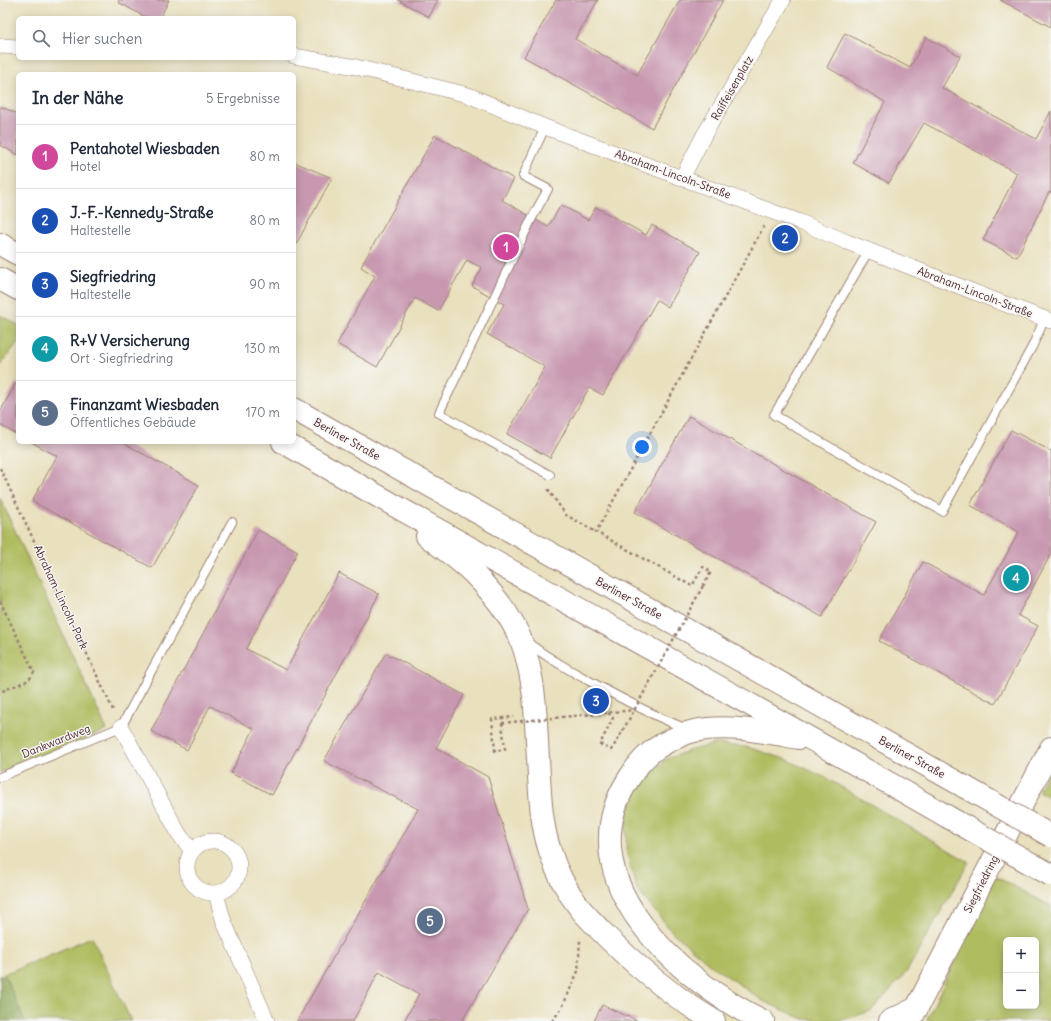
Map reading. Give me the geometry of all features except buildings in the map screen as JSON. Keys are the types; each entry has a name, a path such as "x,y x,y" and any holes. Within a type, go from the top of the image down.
{"main road":[{"path":"0,244 16,253"},
{"path":"0,279 16,288"},
{"name":"Berliner Straße","path":"296,410 1051,836"},
{"path":"287,444 814,740 1051,876"},
{"path":"378,496 473,573 500,604 518,635 528,661 533,690 543,823 550,851 568,892 580,908 611,941 647,973 689,1006 714,1021"},
{"path":"763,1021 750,1015 710,989 675,962 647,932 629,905 616,877 611,856 610,837 614,811 622,789 634,770 645,757 663,743 693,731 718,728 746,730 814,740"},
{"name":"Siegfriedring","path":"914,1014 1051,748"},
{"path":"890,1021 914,1014"}],"street":[{"name":"Raiffeisenplatz","path":"682,178 704,136 783,0"},
{"path":"0,46 16,47"},
{"name":"Abraham-Lincoln-Straße","path":"296,56 356,67 468,95 1049,320"},
{"path":"121,727 179,834 192,851"},
{"path":"216,841 224,843 231,848 236,855 240,871 237,880 232,886 216,894 199,890 192,884 186,867 188,858 192,851 199,845 216,841"},
{"path":"216,894 224,922 267,1021"}],"lane":[{"path":"546,126 523,176 548,189 532,218 439,413 550,475"},
{"path":"869,250 774,415 942,511 1032,347 1049,320"},
{"path":"121,727 232,522"},
{"path":"518,635 544,655 601,688 655,716 693,731"},
{"name":"Dankwardweg","path":"0,777 121,727"}],"path":[{"path":"596,532 773,212"},
{"name":"Abraham-Lincoln-Park","path":"0,468 121,727"},
{"path":"550,475 549,491 566,515 692,586 703,567 711,572 611,750 600,744 613,718 596,701"},
{"path":"0,601 34,672 29,680 0,692"},
{"path":"515,717 492,719 494,750 505,749 502,723 634,710"},
{"path":"552,1021 562,1008 578,971 581,934"}],"green space":[{"path":"0,315 16,324 16,345 0,366"},
{"path":"0,498 107,730 0,773"},
{"path":"716,744 747,747 788,760 826,778 969,862 906,973 871,1011 839,1021 804,1019 763,1001 711,965 673,933 637,890 626,851 626,818 634,793 644,780 666,759 691,750"},
{"path":"1051,767 1051,798 1038,791"},
{"path":"995,876 1051,906 1051,1021 926,1021"},
{"path":"92,937 131,1021 25,1021 4,974"},
{"path":"4,974 25,1021 0,1021 0,976"}],"place":[{"name":"J.-F.-Kennedy-Straße","path":"785,238"},
{"name":"Pentahotel Wiesbaden","path":"506,247"},
{"name":"R+V Versicherung","path":"1016,578"},
{"name":"Siegfriedring","path":"596,701"},
{"name":"Finanzamt Wiesbaden","path":"430,921"}]}
